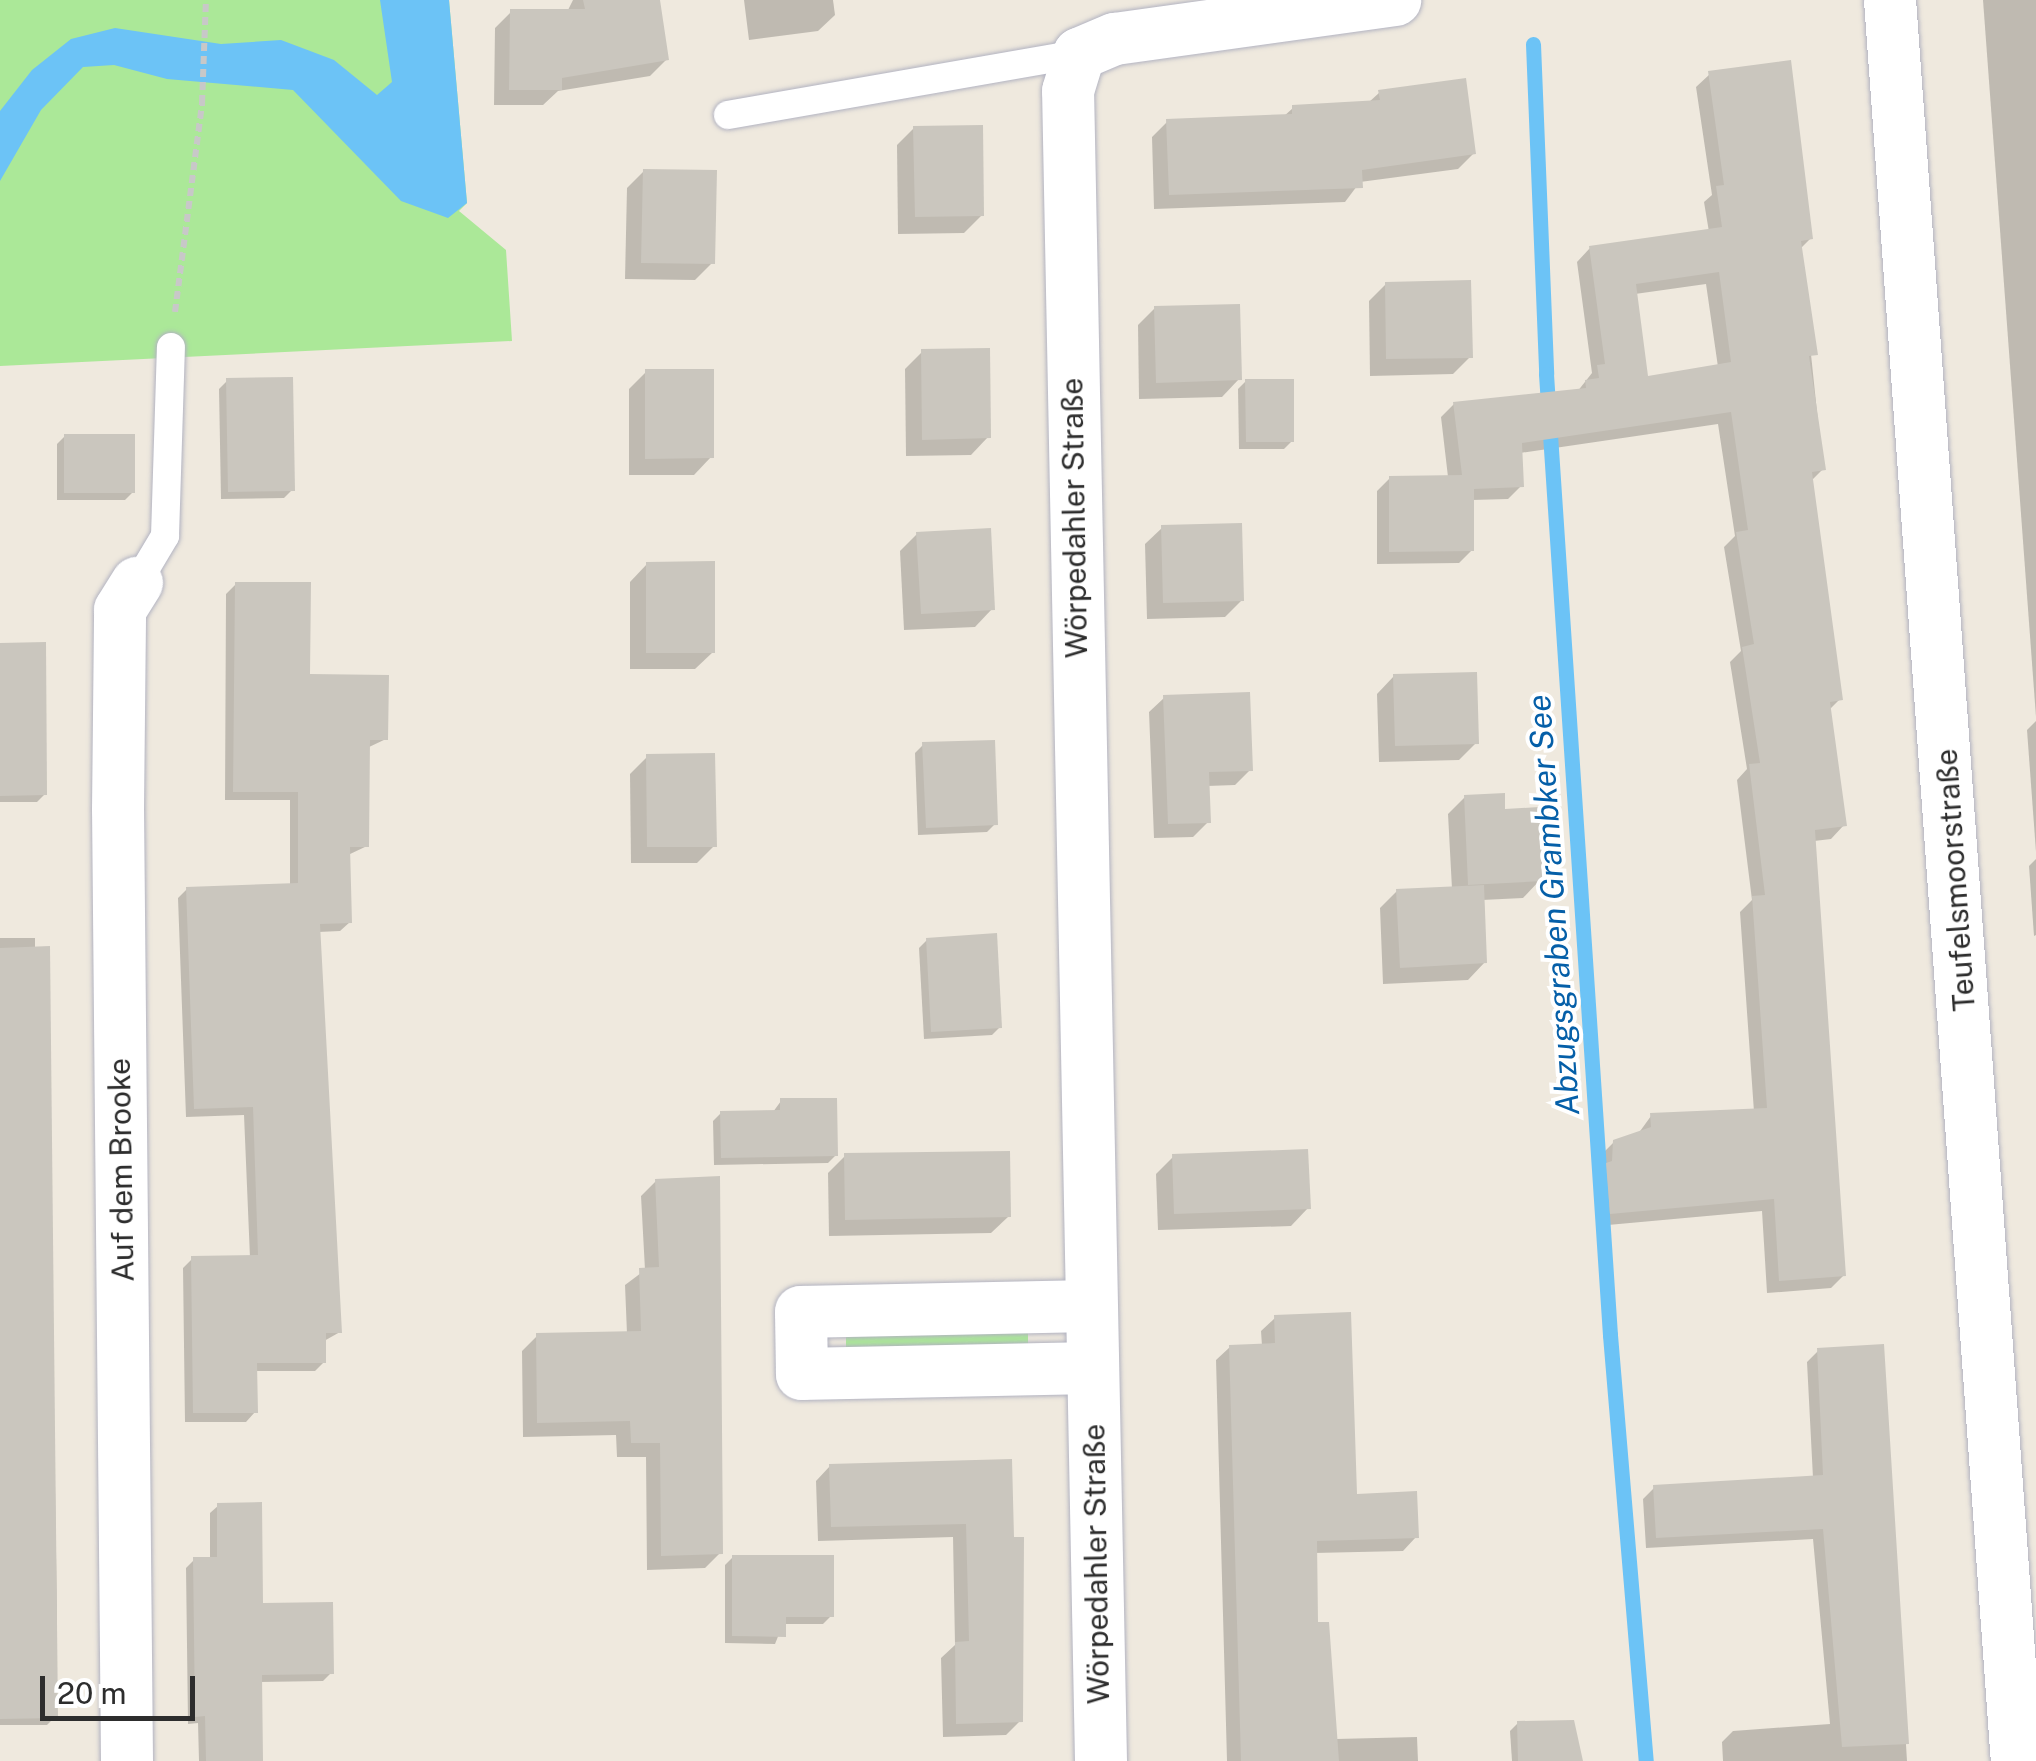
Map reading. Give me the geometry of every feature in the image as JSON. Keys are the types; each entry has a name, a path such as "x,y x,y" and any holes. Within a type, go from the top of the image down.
{"street":[{"path":"1079,54 1115,39 1395,0"},
{"name":"Teufelsmoorstraße","path":"1890,0 2017,1761"},
{"name":"Wörpedahler Straße","path":"1079,54 1068,91 1089,1306 1101,1761"},
{"name":"Auf dem Brooke","path":"127,1761 118,790 120,610 137,583"},
{"path":"1089,1306 800,1312 802,1374 1091,1368"}],"lane":[{"path":"728,116 1079,54"},
{"path":"137,583 166,536 171,347"}],"path":[{"path":"171,347 202,103 206,0"}],"green space":[{"path":"0,0 449,0 467,203 459,211 506,250 512,341 0,366"},
{"path":"1028,1330 1028,1352 846,1354 846,1332"}],"water":[{"path":"380,0 449,0 467,203 448,218 401,201 293,90 167,79 114,65 83,67 41,110 0,181 0,111 32,70 71,39 115,28 221,44 281,40 334,60 377,95 392,82"}],"building":[{"path":"583,0 660,0 669,60 562,78 562,90 509,90 510,9 585,9"},
{"path":"1791,60 1813,239 1801,241 1818,355 1809,356 1826,470 1812,472 1843,700 1830,702 1847,826 1815,830 1846,1276 1779,1281 1774,1199 1610,1214 1606,1163 1612,1161 1613,1140 1651,1127 1650,1113 1767,1108 1752,896 1765,895 1749,764 1760,763 1742,647 1754,644 1736,532 1748,530 1731,412 1522,443 1524,487 1474,489 1474,551 1389,552 1389,476 1462,475 1453,402 1586,388 1585,380 1599,378 1597,365 1605,364 1589,246 1722,227 1716,186 1724,185 1708,71","holes":["1719,272 1731,362 1648,376 1636,284"]},
{"path":"1466,78 1476,154 1362,170 1363,188 1169,195 1166,119 1292,114 1292,105 1380,100 1378,90"},
{"path":"983,125 984,216 915,217 913,126"},
{"path":"643,169 717,170 715,264 641,263"},
{"path":"1471,280 1473,358 1386,359 1385,282"},
{"path":"1240,304 1242,380 1156,383 1154,306"},
{"path":"990,348 991,438 922,440 921,349"},
{"path":"645,369 714,369 714,458 645,459"},
{"path":"293,377 295,491 228,492 226,378"},
{"path":"1245,379 1294,379 1294,442 1246,442"},
{"path":"64,434 135,434 135,493 64,493"},
{"path":"1242,523 1244,601 1163,603 1161,525"},
{"path":"991,528 995,610 921,614 916,532"},
{"path":"715,561 715,653 646,653 646,562"},
{"path":"235,582 311,582 310,674 389,675 388,740 370,740 369,847 350,847 352,923 320,924 342,1333 326,1333 326,1363 257,1363 258,1413 193,1413 191,1256 258,1255 253,1107 194,1109 186,887 298,883 298,792 233,792"},
{"path":"46,642 47,795 0,796 0,643"},
{"path":"1477,672 1479,744 1395,746 1393,674"},
{"path":"1250,692 1253,771 1209,772 1211,823 1168,824 1163,695"},
{"path":"995,740 998,825 926,828 922,742"},
{"path":"715,753 717,847 647,847 646,754"},
{"path":"1505,793 1505,809 1539,807 1543,881 1468,885 1464,795"},
{"path":"1484,885 1487,963 1400,968 1396,889"},
{"path":"997,933 1002,1028 931,1032 926,938"},
{"path":"50,946 58,1718 0,1719 0,948"},
{"path":"780,1098 837,1098 838,1156 721,1158 720,1111 780,1110"},
{"path":"1308,1149 1311,1209 1174,1214 1172,1154"},
{"path":"1010,1151 1011,1217 845,1220 844,1153"},
{"path":"720,1176 723,1554 661,1556 660,1443 631,1443 630,1421 537,1423 536,1333 641,1331 639,1268 659,1267 655,1179"},
{"path":"1351,1312 1357,1494 1417,1491 1419,1538 1317,1541 1318,1622 1329,1622 1339,1761 1241,1761 1229,1345 1275,1343 1274,1315"},
{"path":"1884,1344 1909,1744 1842,1747 1823,1529 1656,1538 1653,1485 1823,1475 1817,1348"},
{"path":"1012,1459 1014,1537 1024,1537 1023,1722 956,1724 955,1642 969,1641 966,1524 831,1527 829,1464"},
{"path":"262,1502 263,1603 333,1602 334,1674 262,1675 263,1761 206,1761 205,1716 195,1717 193,1557 217,1557 217,1503"},
{"path":"732,1555 834,1555 834,1617 786,1617 786,1637 732,1636"},
{"path":"1574,1720 1583,1761 1518,1761 1517,1721"}],"waterway":[{"name":"Abzugsgraben Grambker See","path":"1533,44 1546,374 1610,1335 1646,1761"}]}
